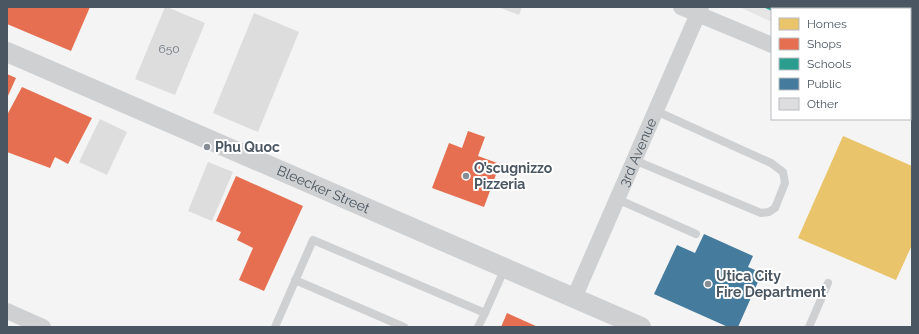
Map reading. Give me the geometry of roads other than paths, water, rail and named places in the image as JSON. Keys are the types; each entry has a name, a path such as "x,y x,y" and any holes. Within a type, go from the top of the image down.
{"street":[{"path":"681,7 700,11 771,45"},
{"name":"3rd Avenue","path":"574,298 700,11"},
{"name":"Bleecker Street","path":"7,52 641,327"},
{"path":"7,311 42,327"}],"lane":[{"path":"634,160 761,213 769,212 775,208 785,183 783,172 771,163 656,111"},
{"path":"617,199 696,234"},
{"path":"276,327 313,240 485,313"},
{"path":"478,327 505,268"},
{"path":"295,280 404,327"},
{"path":"809,327 828,283"}],"place":[{"name":"Phu Quoc","path":"207,147"},
{"name":"O’scugnizzo Pizzeria","path":"466,176"},
{"name":"Utica City Fire Department","path":"708,284"}]}
